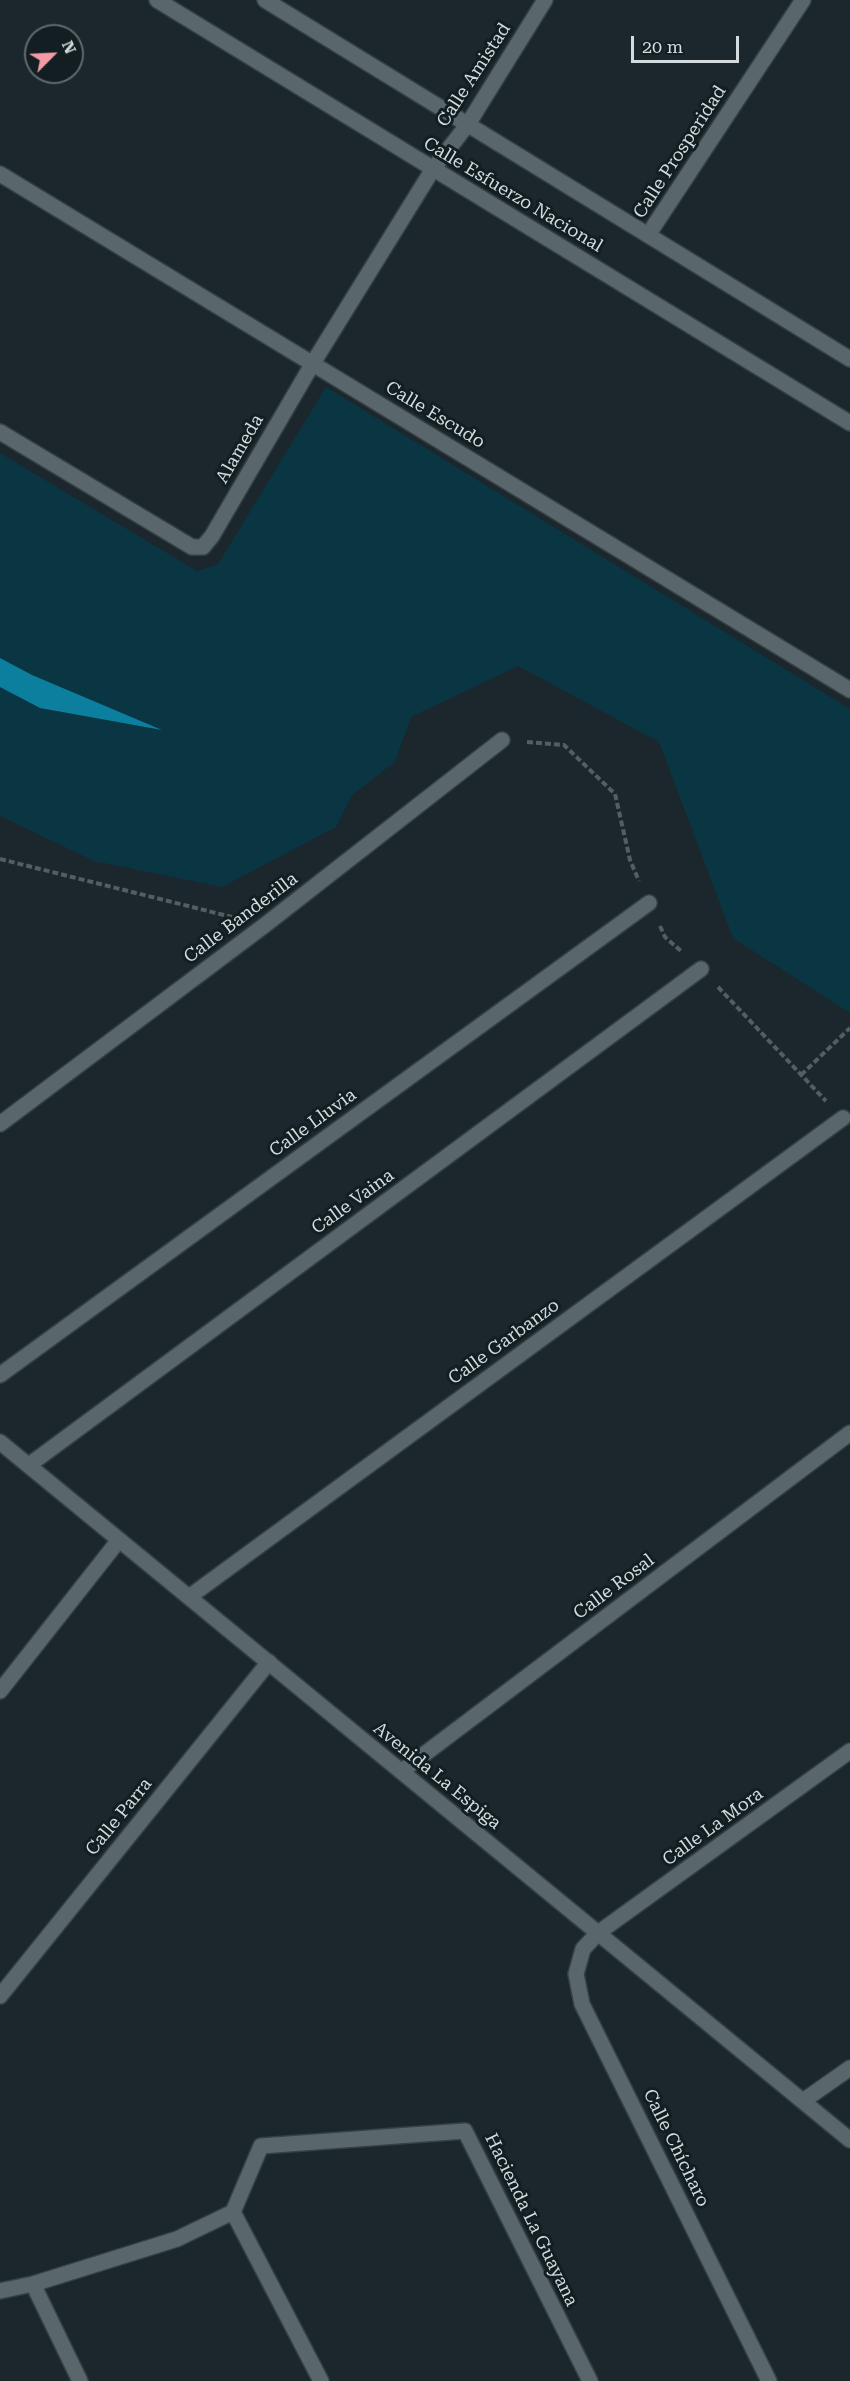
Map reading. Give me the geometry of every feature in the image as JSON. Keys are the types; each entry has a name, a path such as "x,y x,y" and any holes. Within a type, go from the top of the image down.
{"street":[{"name":"Calle Esfuerzo Nacional","path":"157,0 850,423"},
{"name":"Calle Amistad","path":"433,169 468,124 545,0"},
{"name":"Calle Prosperidad","path":"648,235 802,0"},
{"name":"Calle Esfuerzo Nacional","path":"271,2 850,357"},
{"name":"Alameda","path":"0,432 192,547 203,547 212,536 313,363 433,169"},
{"name":"Calle Escudo","path":"0,174 850,690"},
{"name":"Calle Banderilla","path":"0,1124 265,925 502,740"},
{"name":"Calle Lluvia","path":"0,1375 649,903"},
{"name":"Calle Vaina","path":"29,1466 701,969"},
{"name":"Calle Garbanzo","path":"189,1597 843,1118"},
{"name":"Calle Rosal","path":"402,1772 850,1433"},
{"name":"Avenida La Espiga","path":"0,1442 850,2140"},
{"path":"0,1691 120,1540"},
{"name":"Calle Parra","path":"0,1996 269,1662"},
{"name":"Calle La Mora","path":"598,1933 850,1751"},
{"name":"Calle Chícharo","path":"598,1933 583,1949 576,1974 582,2004 769,2381"},
{"path":"803,2101 850,2068"},
{"name":"Hacienda La Guayana","path":"232,2212 261,2146 465,2131 590,2381"},
{"path":"0,2291 33,2284 177,2239 232,2212 321,2381"},
{"path":"33,2284 80,2381"}],"path":[{"path":"502,740 564,745 615,794 630,860 665,937 701,969 843,1118"},
{"path":"0,859 265,925"},
{"path":"801,1075 850,1028"}],"shaded area":[{"path":"326,387 850,709 850,1013 733,938 659,742 518,666 411,717 395,762 352,795 336,827 222,887 94,861 0,816 0,453 197,571 218,564"}],"water":[{"path":"0,658 32,675 162,730 40,708 0,687"}]}
